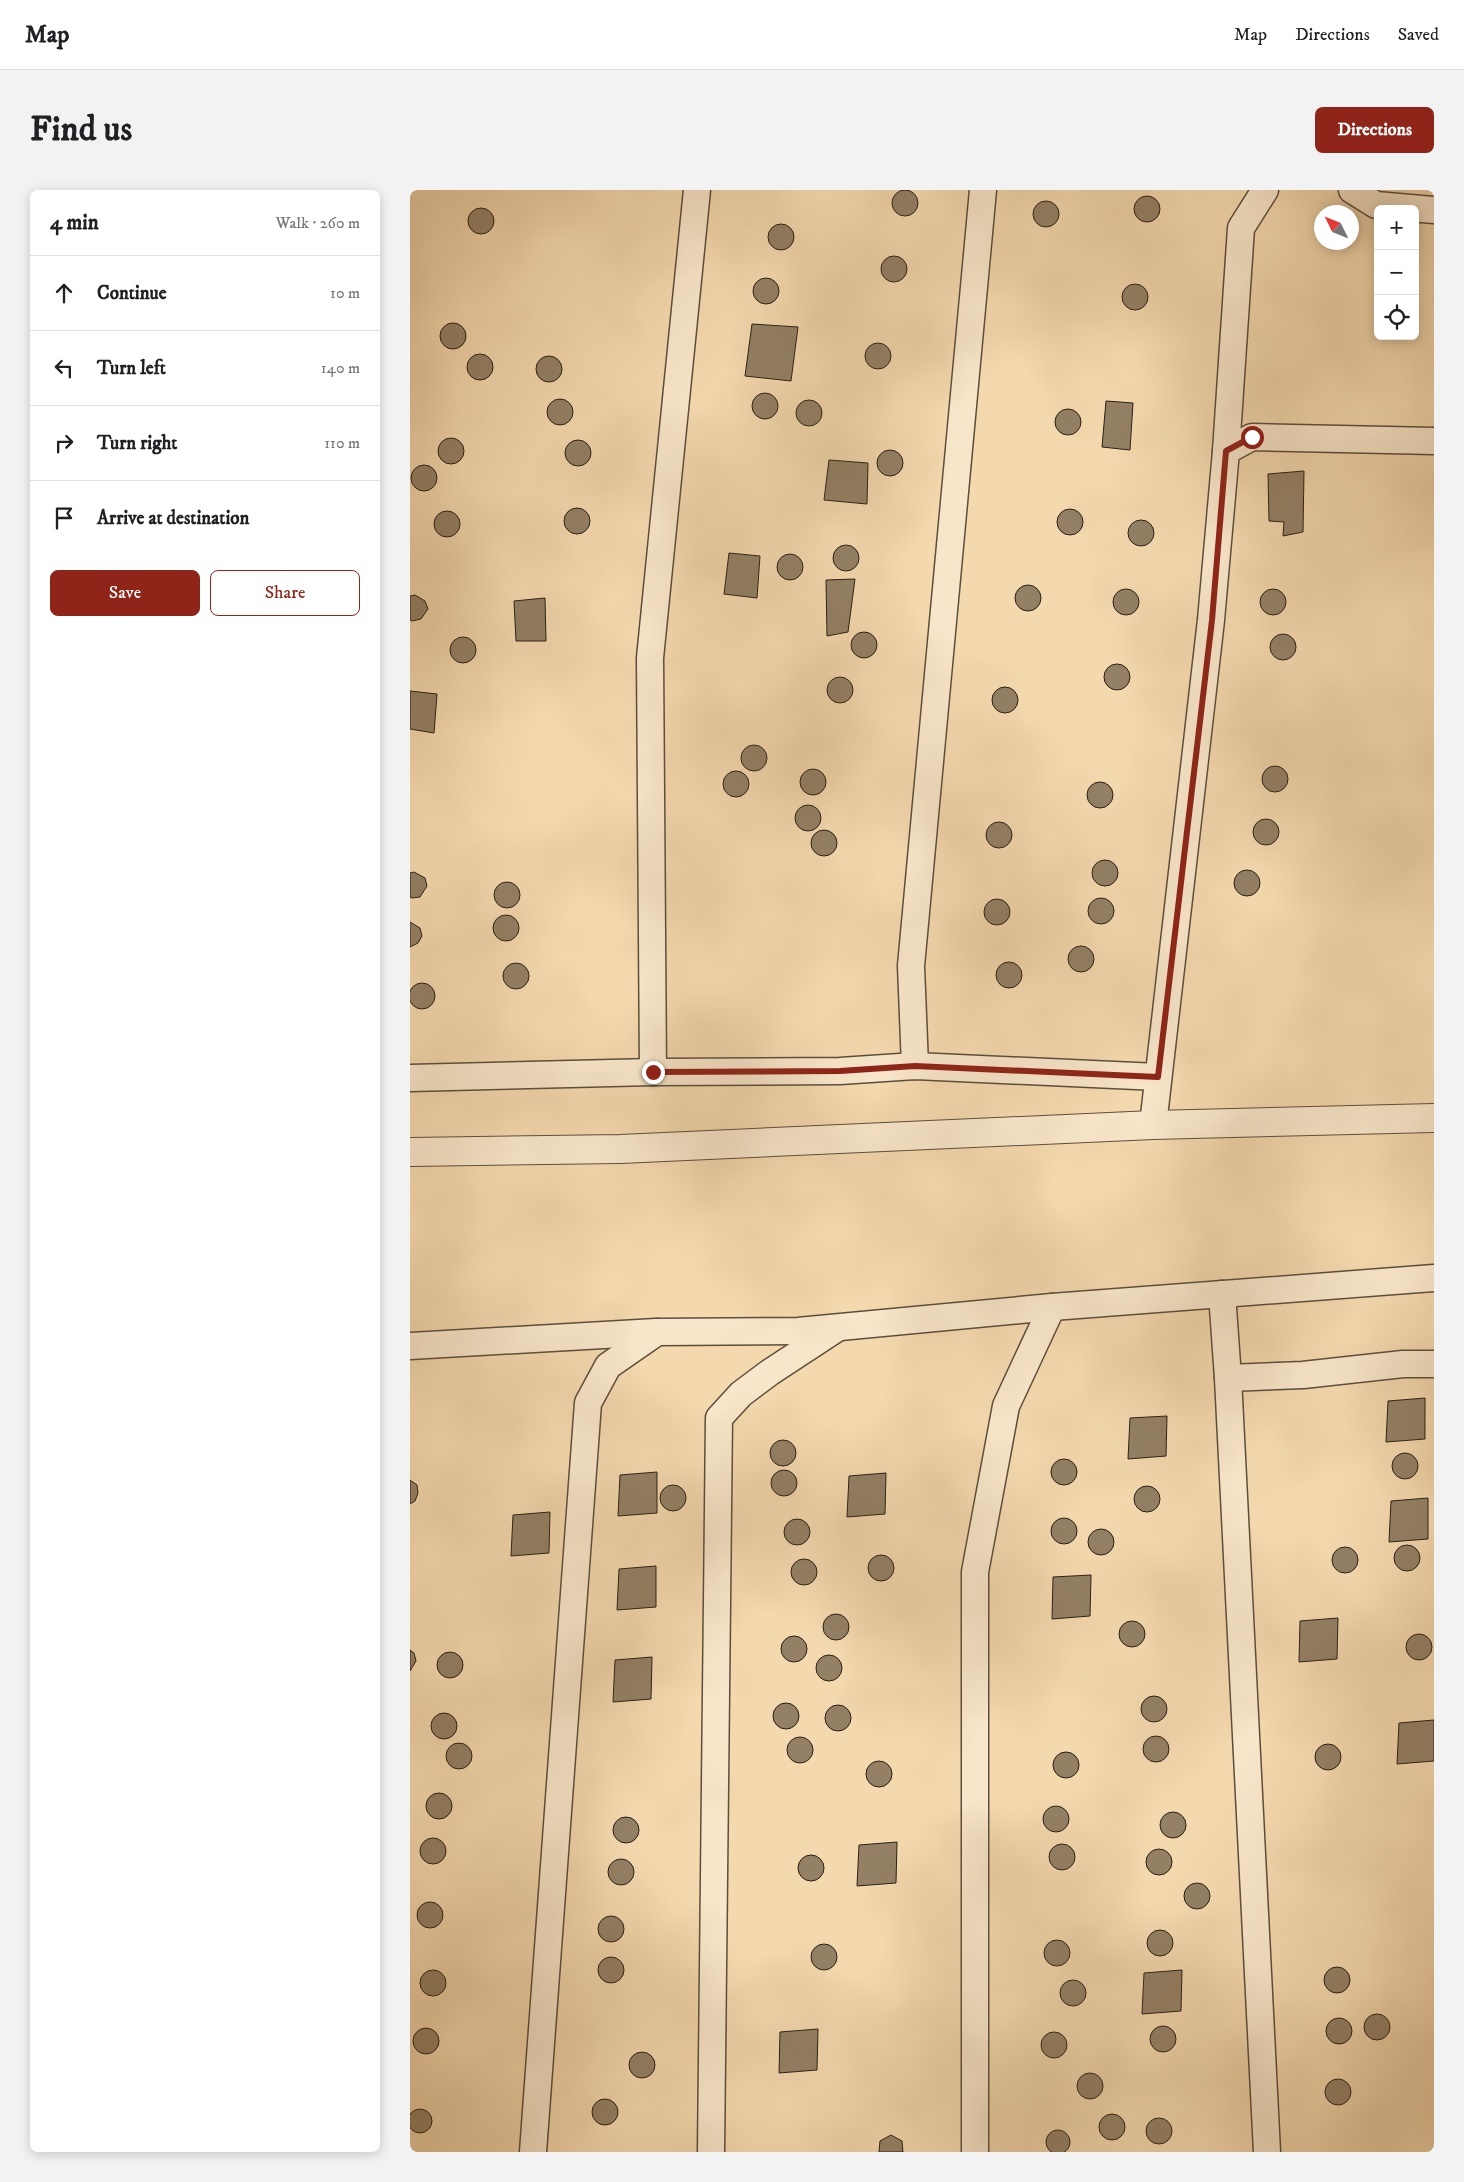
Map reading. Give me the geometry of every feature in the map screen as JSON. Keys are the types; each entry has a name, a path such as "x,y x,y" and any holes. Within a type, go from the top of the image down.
{"street":[{"path":"653,1072 650,658 697,190"},
{"path":"915,1066 911,966 983,190"},
{"path":"1153,1125 1212,620 1242,228 1265,190"},
{"path":"1352,190 1376,205 1434,210"},
{"path":"1226,451 1252,437 1434,441"},
{"path":"410,1078 653,1072 840,1071 915,1066 1158,1077"},
{"path":"410,1152 620,1149 1153,1125 1434,1118"},
{"path":"410,1346 657,1332 798,1331 1052,1307 1434,1278"},
{"path":"1222,1294 1228,1378 1267,2152"},
{"path":"975,2152 975,1572 1006,1406 1052,1307"},
{"path":"711,2152 719,1418 741,1394 769,1372 839,1327"},
{"path":"533,2152 588,1403 608,1366 657,1332"},
{"path":"1228,1378 1303,1375 1403,1364 1434,1364"}],"building":[{"path":"905,190 914,194 918,203 914,212 905,216 896,212 892,203 896,194"},
{"path":"1147,196 1156,200 1160,209 1156,218 1147,222 1138,218 1134,209 1138,200"},
{"path":"1046,201 1055,205 1059,214 1055,223 1046,227 1037,223 1033,214 1037,205"},
{"path":"481,208 490,212 494,221 490,230 481,234 472,230 468,221 472,212"},
{"path":"781,224 790,228 794,237 790,246 781,250 772,246 768,237 772,228"},
{"path":"894,256 903,260 907,269 903,278 894,282 885,278 881,269 885,260"},
{"path":"766,278 775,282 779,291 775,300 766,304 757,300 753,291 757,282"},
{"path":"1135,284 1144,288 1148,297 1144,306 1135,310 1126,306 1122,297 1126,288"},
{"path":"453,323 462,327 466,336 462,345 453,349 444,345 440,336 444,327"},
{"path":"752,324 798,327 791,381 745,376"},
{"path":"878,343 887,347 891,356 887,365 878,369 869,365 865,356 869,347"},
{"path":"480,354 489,358 493,367 489,376 480,380 471,376 467,367 471,358"},
{"path":"549,356 558,360 562,369 558,378 549,382 540,378 536,369 540,360"},
{"path":"765,393 774,397 778,406 774,415 765,419 756,415 752,406 756,397"},
{"path":"560,399 569,403 573,412 569,421 560,425 551,421 547,412 551,403"},
{"path":"809,400 818,404 822,413 818,422 809,426 800,422 796,413 800,404"},
{"path":"1106,401 1133,403 1130,450 1102,447"},
{"path":"1068,409 1077,413 1081,422 1077,431 1068,435 1059,431 1055,422 1059,413"},
{"path":"451,438 460,442 464,451 460,460 451,464 442,460 438,451 442,442"},
{"path":"578,440 587,444 591,453 587,462 578,466 569,462 565,453 569,444"},
{"path":"890,450 899,454 903,463 899,472 890,476 881,472 877,463 881,454"},
{"path":"829,460 868,463 867,504 824,500"},
{"path":"424,465 433,469 437,478 433,487 424,491 415,487 411,478 415,469"},
{"path":"1304,471 1303,532 1283,536 1284,522 1269,521 1268,474"},
{"path":"577,508 586,512 590,521 586,530 577,534 568,530 564,521 568,512"},
{"path":"1070,509 1079,513 1083,522 1079,531 1070,535 1061,531 1057,522 1061,513"},
{"path":"447,511 456,515 460,524 456,533 447,537 438,533 434,524 438,515"},
{"path":"1141,520 1150,524 1154,533 1150,542 1141,546 1132,542 1128,533 1132,524"},
{"path":"846,545 855,549 859,558 855,567 846,571 837,567 833,558 837,549"},
{"path":"729,553 760,556 757,598 724,594"},
{"path":"790,554 799,558 803,567 799,576 790,580 781,576 777,567 781,558"},
{"path":"855,579 848,632 827,636 826,580"},
{"path":"1028,585 1037,589 1041,598 1037,607 1028,611 1019,607 1015,598 1019,589"},
{"path":"1126,589 1135,593 1139,602 1135,611 1126,615 1117,611 1113,602 1117,593"},
{"path":"1273,589 1282,593 1286,602 1282,611 1273,615 1264,611 1260,602 1264,593"},
{"path":"415,595 425,601 428,609 421,619 412,621 410,620 410,596"},
{"path":"545,598 546,641 516,641 514,601"},
{"path":"864,632 873,636 877,645 873,654 864,658 855,654 851,645 855,636"},
{"path":"1283,634 1292,638 1296,647 1292,656 1283,660 1274,656 1270,647 1274,638"},
{"path":"463,637 472,641 476,650 472,659 463,663 454,659 450,650 454,641"},
{"path":"1117,664 1126,668 1130,677 1126,686 1117,690 1108,686 1104,677 1108,668"},
{"path":"840,677 849,681 853,690 849,699 840,703 831,699 827,690 831,681"},
{"path":"1005,687 1014,691 1018,700 1014,709 1005,713 996,709 992,700 996,691"},
{"path":"410,691 437,694 434,733 410,729"},
{"path":"754,745 763,749 767,758 763,767 754,771 745,767 741,758 745,749"},
{"path":"1275,766 1284,770 1288,779 1284,788 1275,792 1266,788 1262,779 1266,770"},
{"path":"813,769 822,773 826,782 822,791 813,795 804,791 800,782 804,773"},
{"path":"736,771 745,775 749,784 745,793 736,797 727,793 723,784 727,775"},
{"path":"1100,782 1109,786 1113,795 1109,804 1100,808 1091,804 1087,795 1091,786"},
{"path":"808,805 817,809 821,818 817,827 808,831 799,827 795,818 799,809"},
{"path":"1266,819 1275,823 1279,832 1275,841 1266,845 1257,841 1253,832 1257,823"},
{"path":"999,822 1008,826 1012,835 1008,844 999,848 990,844 986,835 990,826"},
{"path":"824,830 833,834 837,843 833,852 824,856 815,852 811,843 815,834"},
{"path":"1105,860 1114,864 1118,873 1114,882 1105,886 1096,882 1092,873 1096,864"},
{"path":"1247,870 1256,874 1260,883 1256,892 1247,896 1238,892 1234,883 1238,874"},
{"path":"414,872 425,878 427,886 420,897 412,898 410,897 410,873"},
{"path":"507,882 516,886 520,895 516,904 507,908 498,904 494,895 498,886"},
{"path":"1101,898 1110,902 1114,911 1110,920 1101,924 1092,920 1088,911 1092,902"},
{"path":"997,899 1006,903 1010,912 1006,921 997,925 988,921 984,912 988,903"},
{"path":"506,915 515,919 519,928 515,937 506,941 497,937 493,928 497,919"},
{"path":"410,922 420,928 422,936 418,943 410,947"},
{"path":"1081,946 1090,950 1094,959 1090,968 1081,972 1072,968 1068,959 1072,950"},
{"path":"1009,962 1018,966 1022,975 1018,984 1009,988 1000,984 996,975 1000,966"},
{"path":"516,963 525,967 529,976 525,985 516,989 507,985 503,976 507,967"},
{"path":"422,983 431,987 435,996 431,1005 422,1009 413,1005 409,996 413,987"},
{"path":"1425,1398 1425,1439 1386,1442 1388,1401"},
{"path":"1167,1416 1166,1456 1128,1459 1130,1418"},
{"path":"783,1440 792,1444 796,1453 792,1462 783,1466 774,1462 770,1453 774,1444"},
{"path":"1405,1453 1414,1457 1418,1466 1414,1475 1405,1479 1396,1475 1392,1466 1396,1457"},
{"path":"1064,1459 1073,1463 1077,1472 1073,1481 1064,1485 1055,1481 1051,1472 1055,1463"},
{"path":"784,1470 793,1474 797,1483 793,1492 784,1496 775,1492 771,1483 775,1474"},
{"path":"657,1472 657,1513 618,1516 620,1475"},
{"path":"886,1473 885,1514 847,1517 849,1476"},
{"path":"410,1480 417,1485 418,1493 415,1501 410,1504"},
{"path":"673,1485 682,1489 686,1498 682,1507 673,1511 664,1507 660,1498 664,1489"},
{"path":"1147,1486 1156,1490 1160,1499 1156,1508 1147,1512 1138,1508 1134,1499 1138,1490"},
{"path":"1428,1498 1428,1539 1389,1542 1391,1501"},
{"path":"550,1512 549,1553 511,1556 513,1515"},
{"path":"1064,1518 1073,1522 1077,1531 1073,1540 1064,1544 1055,1540 1051,1531 1055,1522"},
{"path":"797,1519 806,1523 810,1532 806,1541 797,1545 788,1541 784,1532 788,1523"},
{"path":"1101,1529 1110,1533 1114,1542 1110,1551 1101,1555 1092,1551 1088,1542 1092,1533"},
{"path":"1407,1545 1416,1549 1420,1558 1416,1567 1407,1571 1398,1567 1394,1558 1398,1549"},
{"path":"1345,1547 1354,1551 1358,1560 1354,1569 1345,1573 1336,1569 1332,1560 1336,1551"},
{"path":"881,1555 890,1559 894,1568 890,1577 881,1581 872,1577 868,1568 872,1559"},
{"path":"804,1559 813,1563 817,1572 813,1581 804,1585 795,1581 791,1572 795,1563"},
{"path":"656,1566 656,1607 617,1610 619,1569"},
{"path":"1091,1575 1090,1616 1052,1619 1053,1577"},
{"path":"836,1614 845,1618 849,1627 845,1636 836,1640 827,1636 823,1627 827,1618"},
{"path":"1338,1618 1337,1659 1299,1662 1300,1621"},
{"path":"1132,1621 1141,1625 1145,1634 1141,1643 1132,1647 1123,1643 1119,1634 1123,1625"},
{"path":"1419,1634 1428,1638 1432,1647 1428,1656 1419,1660 1410,1656 1406,1647 1410,1638"},
{"path":"794,1636 803,1640 807,1649 803,1658 794,1662 785,1658 781,1649 785,1640"},
{"path":"410,1650 414,1653 416,1661 410,1671"},
{"path":"450,1652 459,1656 463,1665 459,1674 450,1678 441,1674 437,1665 441,1656"},
{"path":"829,1655 838,1659 842,1668 838,1677 829,1681 820,1677 816,1668 820,1659"},
{"path":"652,1657 651,1699 613,1702 615,1660"},
{"path":"1154,1696 1163,1700 1167,1709 1163,1718 1154,1722 1145,1718 1141,1709 1145,1700"},
{"path":"786,1703 795,1707 799,1716 795,1725 786,1729 777,1725 773,1716 777,1707"},
{"path":"838,1705 847,1709 851,1718 847,1727 838,1731 829,1727 825,1718 829,1709"},
{"path":"444,1713 453,1717 457,1726 453,1735 444,1739 435,1735 431,1726 435,1717"},
{"path":"1434,1720 1434,1761 1397,1764 1399,1723"},
{"path":"1156,1736 1165,1740 1169,1749 1165,1758 1156,1762 1147,1758 1143,1749 1147,1740"},
{"path":"800,1737 809,1741 813,1750 809,1759 800,1763 791,1759 787,1750 791,1741"},
{"path":"459,1743 468,1747 472,1756 468,1765 459,1769 450,1765 446,1756 450,1747"},
{"path":"1328,1744 1337,1748 1341,1757 1337,1766 1328,1770 1319,1766 1315,1757 1319,1748"},
{"path":"1066,1752 1075,1756 1079,1765 1075,1774 1066,1778 1057,1774 1053,1765 1057,1756"},
{"path":"879,1761 888,1765 892,1774 888,1783 879,1787 870,1783 866,1774 870,1765"},
{"path":"439,1793 448,1797 452,1806 448,1815 439,1819 430,1815 426,1806 430,1797"},
{"path":"1056,1806 1065,1810 1069,1819 1065,1828 1056,1832 1047,1828 1043,1819 1047,1810"},
{"path":"1173,1812 1182,1816 1186,1825 1182,1834 1173,1838 1164,1834 1160,1825 1164,1816"},
{"path":"626,1817 635,1821 639,1830 635,1839 626,1843 617,1839 613,1830 617,1821"},
{"path":"433,1838 442,1842 446,1851 442,1860 433,1864 424,1860 420,1851 424,1842"},
{"path":"897,1842 896,1883 857,1886 859,1845"},
{"path":"1062,1844 1071,1848 1075,1857 1071,1866 1062,1870 1053,1866 1049,1857 1053,1848"},
{"path":"1159,1849 1168,1853 1172,1862 1168,1871 1159,1875 1150,1871 1146,1862 1150,1853"},
{"path":"811,1855 820,1859 824,1868 820,1877 811,1881 802,1877 798,1868 802,1859"},
{"path":"621,1859 630,1863 634,1872 630,1881 621,1885 612,1881 608,1872 612,1863"},
{"path":"1197,1883 1206,1887 1210,1896 1206,1905 1197,1909 1188,1905 1184,1896 1188,1887"},
{"path":"430,1902 439,1906 443,1915 439,1924 430,1928 421,1924 417,1915 421,1906"},
{"path":"611,1916 620,1920 624,1929 620,1938 611,1942 602,1938 598,1929 602,1920"},
{"path":"1160,1930 1169,1934 1173,1943 1169,1952 1160,1956 1151,1952 1147,1943 1151,1934"},
{"path":"1057,1940 1066,1944 1070,1953 1066,1962 1057,1966 1048,1962 1044,1953 1048,1944"},
{"path":"824,1944 833,1948 837,1957 833,1966 824,1970 815,1966 811,1957 815,1948"},
{"path":"611,1957 620,1961 624,1970 620,1979 611,1983 602,1979 598,1970 602,1961"},
{"path":"1337,1967 1346,1971 1350,1980 1346,1989 1337,1993 1328,1989 1324,1980 1328,1971"},
{"path":"433,1970 442,1974 446,1983 442,1992 433,1996 424,1992 420,1983 424,1974"},
{"path":"1182,1970 1181,2011 1142,2014 1144,1973"},
{"path":"1073,1980 1082,1984 1086,1993 1082,2002 1073,2006 1064,2002 1060,1993 1064,1984"},
{"path":"1377,2014 1386,2018 1390,2027 1386,2036 1377,2040 1368,2036 1364,2027 1368,2018"},
{"path":"1339,2018 1348,2022 1352,2031 1348,2040 1339,2044 1330,2040 1326,2031 1330,2022"},
{"path":"1163,2026 1172,2030 1176,2039 1172,2048 1163,2052 1154,2048 1150,2039 1154,2030"},
{"path":"426,2028 435,2032 439,2041 435,2050 426,2054 417,2050 413,2041 417,2032"},
{"path":"818,2029 817,2070 779,2073 780,2032"},
{"path":"1054,2032 1063,2036 1067,2045 1063,2054 1054,2058 1045,2054 1041,2045 1045,2036"},
{"path":"642,2052 651,2056 655,2065 651,2074 642,2078 633,2074 629,2065 633,2056"},
{"path":"1090,2073 1099,2077 1103,2086 1099,2095 1090,2099 1081,2095 1077,2086 1081,2077"},
{"path":"1338,2079 1347,2083 1351,2092 1347,2101 1338,2105 1329,2101 1325,2092 1329,2083"},
{"path":"605,2099 614,2103 618,2112 614,2121 605,2125 596,2121 592,2112 596,2103"},
{"path":"420,2109 429,2112 432,2121 429,2130 420,2133 411,2130 408,2121 411,2112"},
{"path":"1112,2114 1121,2118 1125,2127 1121,2136 1112,2140 1103,2136 1099,2127 1103,2118"},
{"path":"1159,2118 1168,2122 1172,2131 1168,2140 1159,2144 1150,2140 1146,2131 1150,2122"},
{"path":"1058,2130 1067,2133 1070,2142 1067,2151 1058,2154 1049,2151 1046,2142 1049,2133"},
{"path":"891,2135 902,2141 903,2152 879,2152 880,2141"}],"route":[{"path":"653,1072 840,1071 915,1066 1158,1077 1212,620 1226,451 1252,437"}]}
